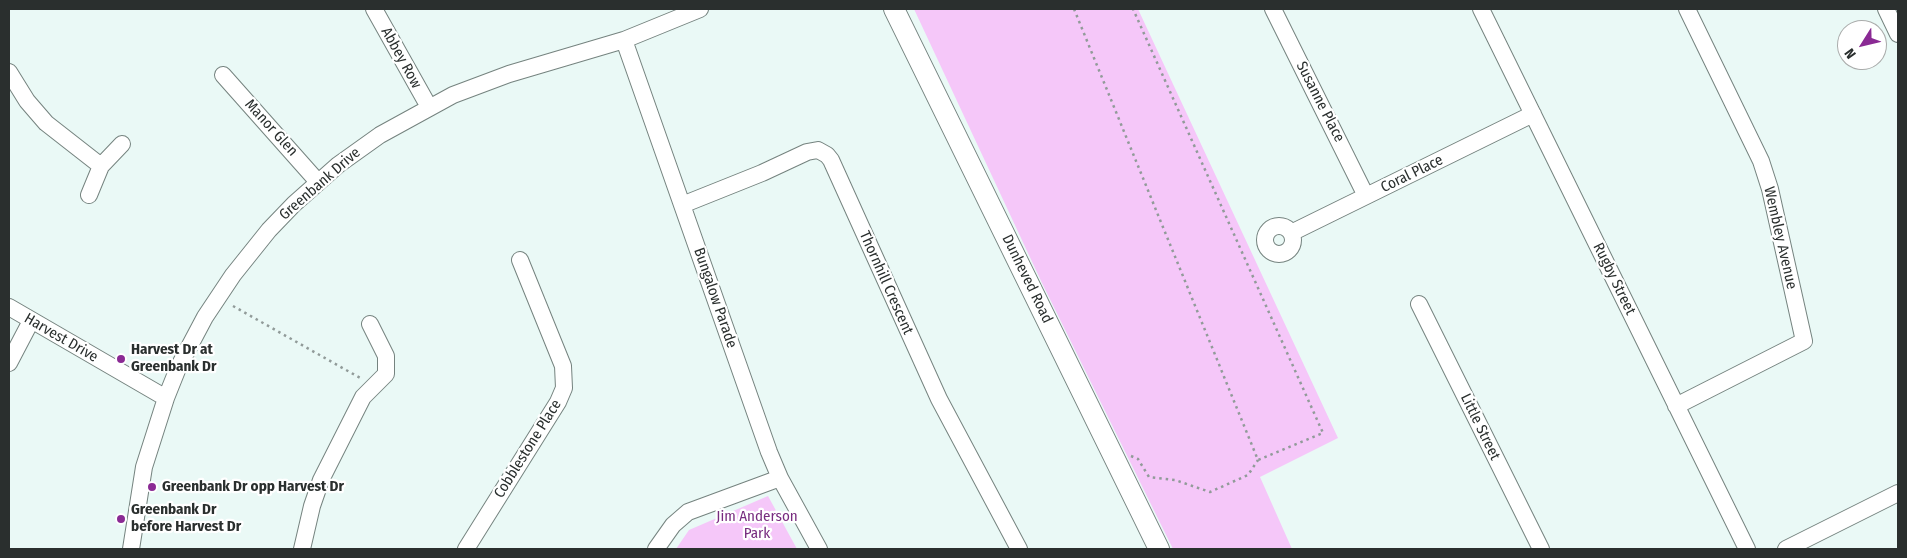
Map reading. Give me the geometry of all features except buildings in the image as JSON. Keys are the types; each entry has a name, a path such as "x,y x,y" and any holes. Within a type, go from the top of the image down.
{"main road":[{"name":"Dunheved Road","path":"894,9 1159,549"}],"street":[{"name":"Abbey Row","path":"374,9 429,107"},
{"name":"Greenbank Drive","path":"131,549 144,467 166,398 198,329 233,275 269,230 318,182 380,135 429,107 509,74 624,40 700,9"},
{"name":"Susanne Place","path":"1273,9 1366,196"},
{"name":"Rugby Street","path":"1480,9 1747,549"},
{"name":"Wembley Avenue","path":"1676,406 1804,341 1770,189 1761,162 1687,9"},
{"path":"1886,9 1898,34"},
{"name":"Bungalow Parade","path":"624,40 780,478 819,549"},
{"path":"9,72 27,101 46,123 101,166"},
{"name":"Manor Glen","path":"223,74 318,182"},
{"name":"Coral Place","path":"1291,233 1533,114"},
{"path":"90,195 101,166 122,144"},
{"name":"Thornhill Crescent","path":"682,206 807,152 818,150 827,155 831,160 939,400 1019,549"},
{"name":"Cobblestone Place","path":"466,549 558,402 564,388 563,366 520,260"},
{"name":"Little Street","path":"1419,304 1541,549"},
{"name":"Harvest Drive","path":"9,307 166,398"},
{"path":"9,363 32,321"},
{"path":"302,549 316,494 360,402 387,370 386,356 370,324"},
{"path":"656,549 673,525 688,512 780,478"},
{"path":"1786,549 1898,493"}],"path":[{"path":"1074,9 1258,460"},
{"path":"1109,447 1138,459 1149,477 1175,480 1210,492 1248,475 1258,460 1323,432 1133,9"},
{"path":"233,306 361,378 378,382"}],"green space":[{"path":"914,9 1138,9 1338,438 1260,477 1292,549 1173,549 1042,283"},
{"name":"Jim Anderson Park","path":"768,496 797,549 676,549 689,530"}],"place":[{"name":"Harvest Dr at Greenbank Dr","path":"121,359"},
{"name":"Greenbank Dr opp Harvest Dr","path":"152,487"},
{"name":"Greenbank Dr before Harvest Dr","path":"121,519"}]}
